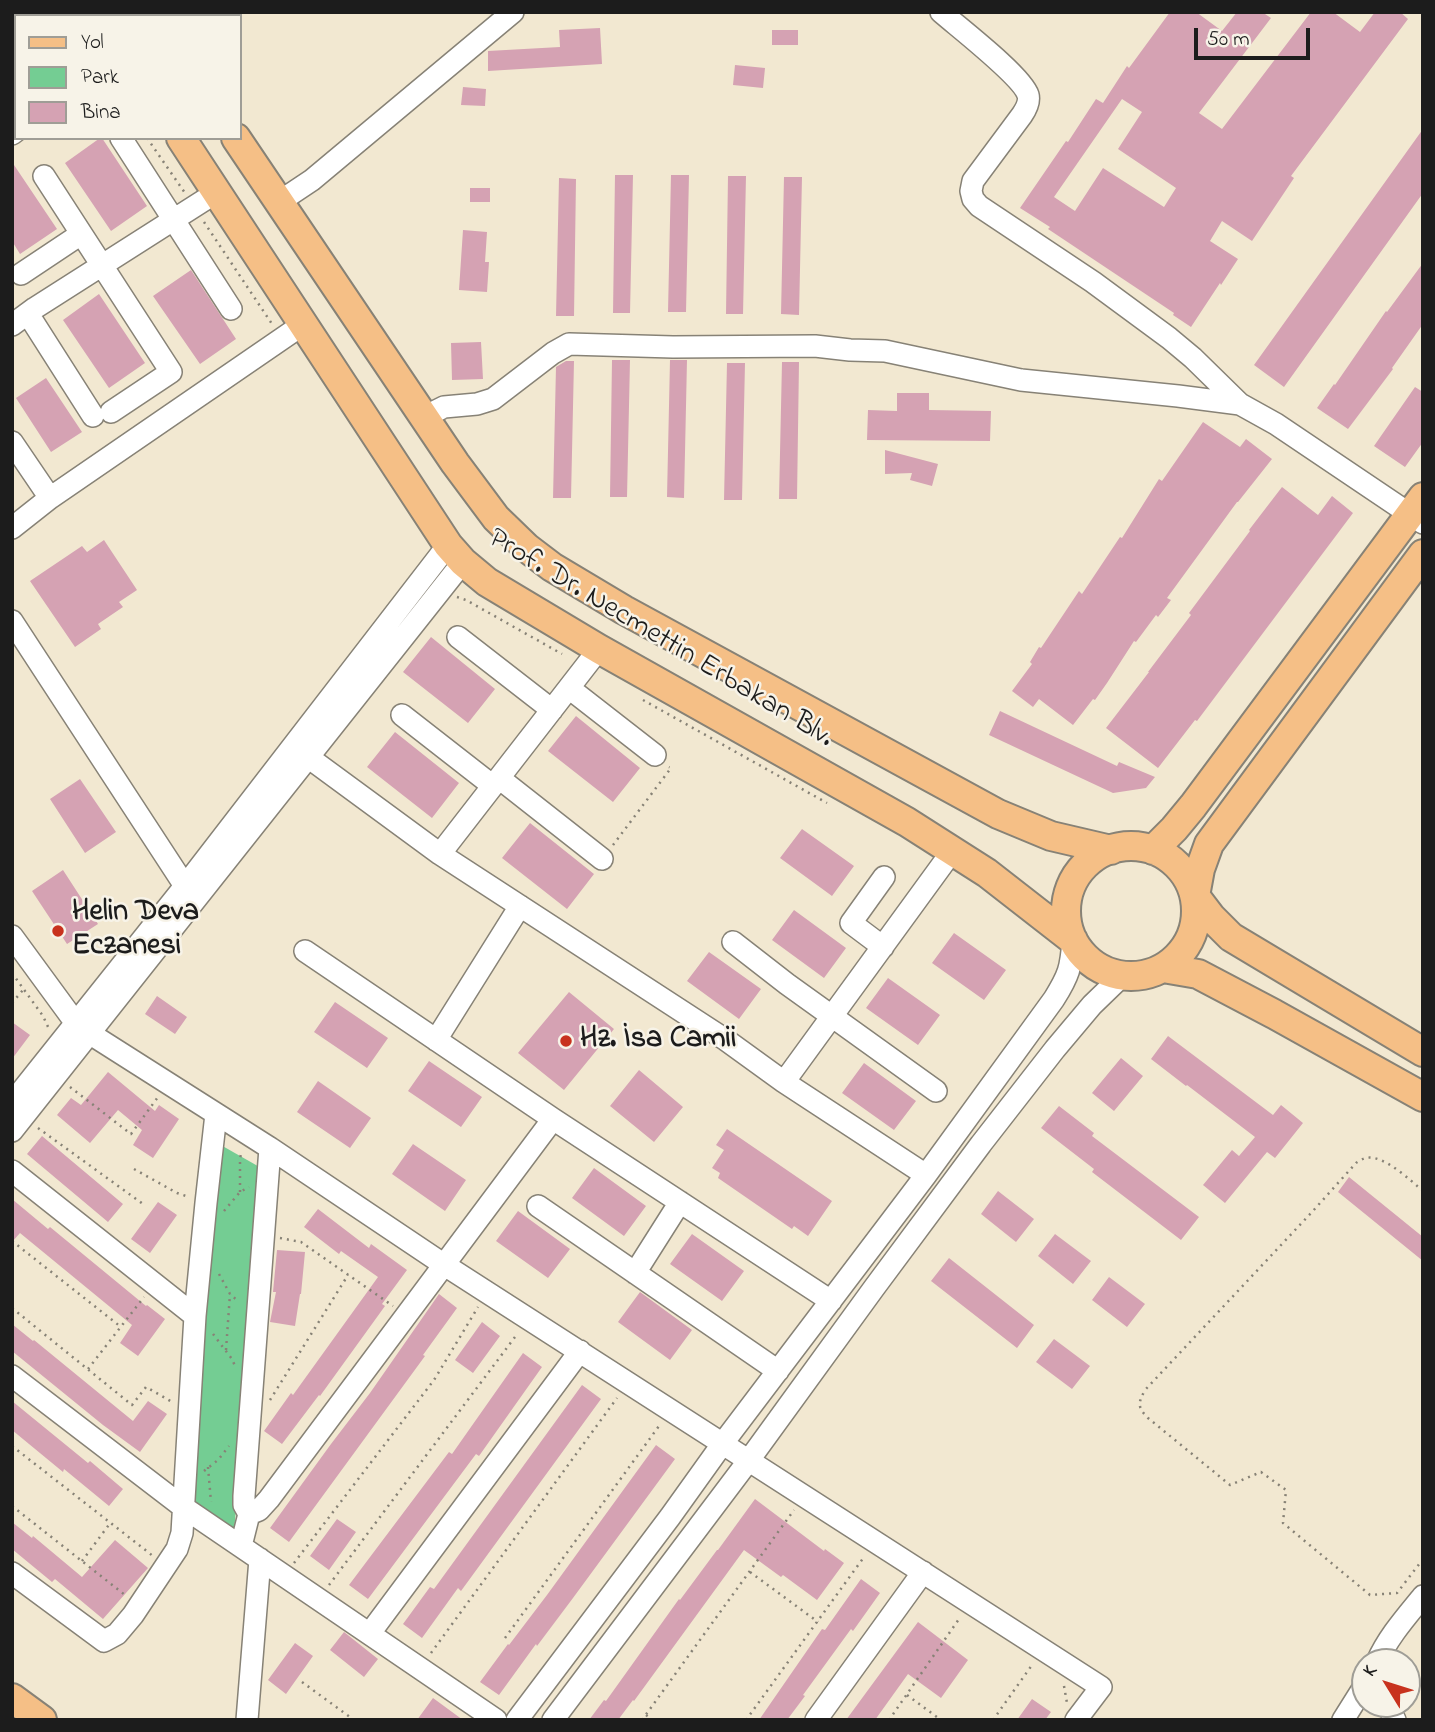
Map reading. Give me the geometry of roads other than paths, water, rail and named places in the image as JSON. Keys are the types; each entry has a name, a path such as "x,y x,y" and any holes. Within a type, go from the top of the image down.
{"main road":[{"name":"Prof. Dr. Necmettin Erbakan Blv.","path":"182,140 217,192 292,332 455,554 487,582 592,658 907,822 987,873 1073,940"},
{"name":"Prof. Dr. Necmettin Erbakan Blv.","path":"237,140 424,418 496,518 527,548 552,567 624,610 998,814 1051,836 1111,850"},
{"path":"1153,850 1193,807 1418,511"},
{"path":"1423,555 1209,844 1200,869 1195,895 1196,917 1191,937 1180,955 1163,968 1143,976 1122,976 1102,970 1085,957 1073,940 1066,918 1068,896 1077,876 1092,860 1111,850 1132,846 1153,850 1172,860 1186,876 1195,895 1211,918 1231,937 1423,1052"},
{"path":"1163,968 1198,974 1423,1097"},
{"path":"12,1698 42,1720"}],"street":[{"path":"279,202 312,180 513,12"},
{"path":"941,12 1003,66 1029,96 1022,115 973,181 971,191 979,206 1093,282 1168,338 1193,358 1240,404 1418,511"},
{"path":"122,140 231,309"},
{"path":"44,176 102,267 171,372 102,414 20,320 102,267 217,192"},
{"path":"21,274 81,234"},
{"path":"12,528 50,498 292,332"},
{"path":"424,418 444,407 477,404 493,399 569,344 673,347 814,346 885,351 1021,380 1240,404"},
{"path":"12,442 50,498"},
{"path":"12,1103 82,1028 455,554"},
{"path":"12,621 185,886"},
{"path":"458,637 552,710"},
{"path":"440,854 592,658"},
{"path":"569,688 655,755"},
{"path":"402,715 602,859"},
{"path":"300,752 440,854 726,1040 784,1082 926,1175"},
{"path":"12,1131 82,1028 185,886 300,752"},
{"path":"784,1082 953,850"},
{"path":"883,947 851,923 884,877"},
{"path":"436,1040 520,906"},
{"path":"12,936 82,1028 270,1148 443,1264 1101,1686 1073,1716"},
{"path":"517,1720 926,1175 1064,984 1071,966 1073,940"},
{"path":"733,942 936,1091"},
{"path":"305,951 553,1119 831,1301"},
{"path":"553,1720 989,1134 1092,1005 1122,976"},
{"path":"12,1573 104,1640 117,1634 177,1549 182,1534 195,1316 213,1211 216,1114"},
{"path":"249,1514 258,1510 269,1499 553,1119"},
{"path":"241,1546 249,1514 244,1505 244,1496 270,1148"},
{"path":"12,1171 195,1316"},
{"path":"635,1273 680,1202"},
{"path":"538,1206 778,1371"},
{"path":"370,1633 580,1351"},
{"path":"12,1376 183,1507 495,1720"},
{"path":"247,1720 260,1559"},
{"path":"816,1720 923,1572"},
{"path":"1385,1648 1394,1631 1423,1596"}],"place":[{"name":"Helin Deva Eczanesi","path":"58,931"},
{"name":"Hz. İsa Camii","path":"566,1041"}]}
